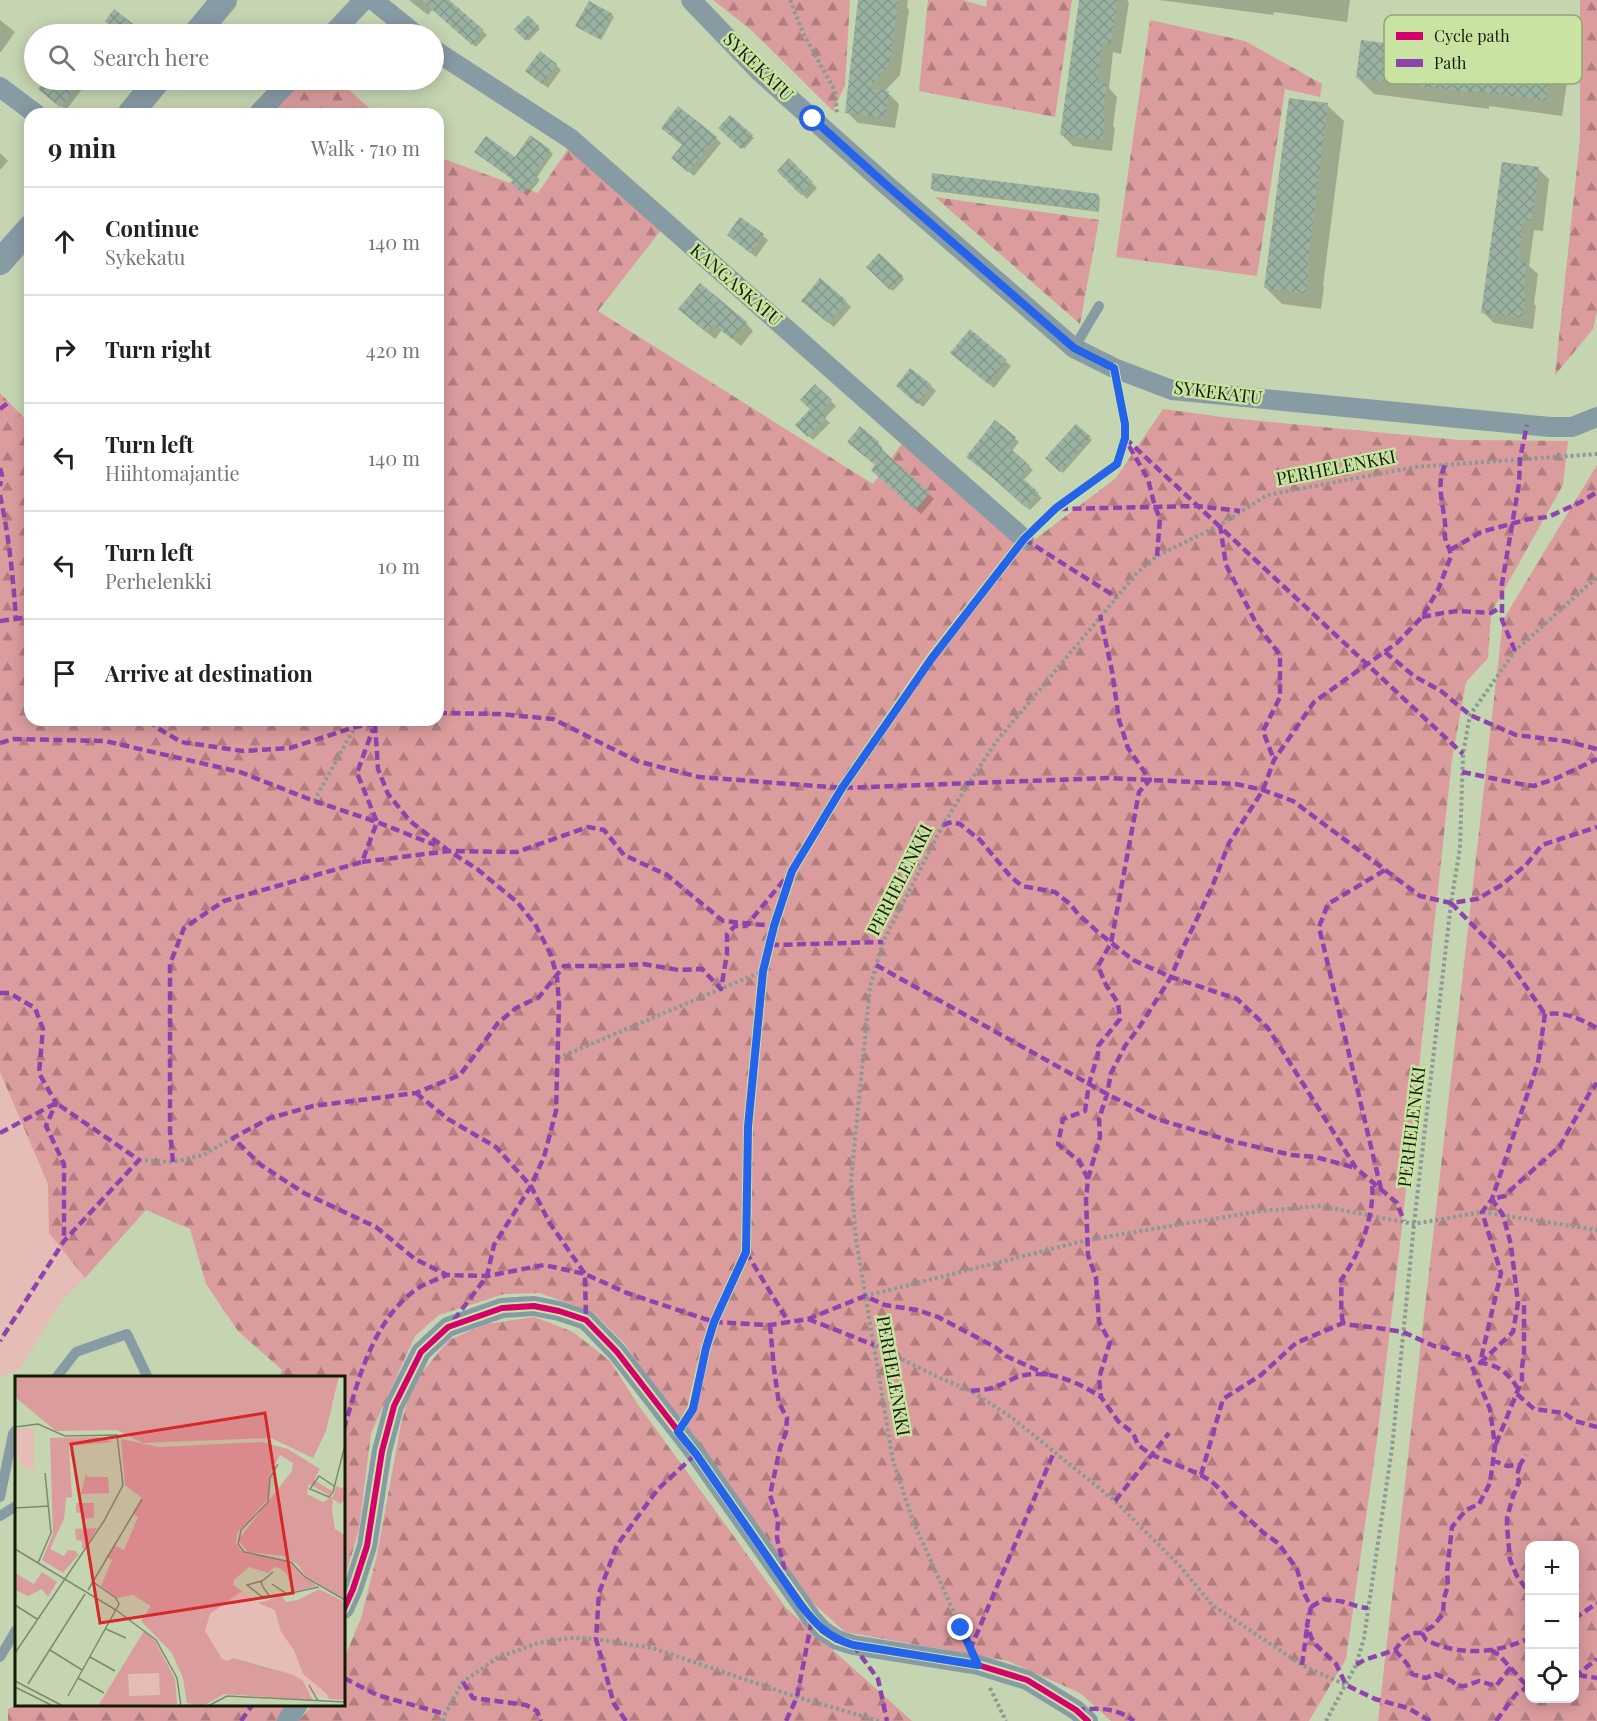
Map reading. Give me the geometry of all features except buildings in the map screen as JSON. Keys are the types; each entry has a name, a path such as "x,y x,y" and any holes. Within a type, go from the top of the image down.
{"street":[{"path":"204,24 224,0"},
{"path":"341,24 364,0"},
{"path":"373,0 403,24"},
{"name":"SYKEKATU","path":"691,0 760,72 883,182 1074,348 1114,368 1172,390 1550,427 1572,427 1597,417"},
{"name":"KANGASKATU","path":"444,56 571,139 1024,539"},
{"path":"0,87 28,108"},
{"path":"135,108 150,90"},
{"path":"264,108 281,90"},
{"path":"0,262 24,235"},
{"path":"345,1607 367,1546 382,1451 394,1406 421,1352 448,1327 502,1308 534,1306 586,1320 617,1352 696,1454 789,1589 824,1631 837,1640 853,1645 978,1665 1027,1680 1076,1710 1088,1721"},
{"path":"287,1721 297,1706"}],"lane":[{"path":"1074,348 1099,306"},
{"path":"57,1376 76,1352 127,1334 148,1376"},
{"path":"0,1497 15,1431"},
{"path":"0,1516 15,1507"},
{"path":"0,1657 15,1632"}],"path":[{"path":"790,0 803,33 834,91 839,125"},
{"path":"315,801 355,727"},
{"path":"762,982 765,962"},
{"path":"558,1059 763,971"},
{"path":"139,1160 173,1162 202,1155 232,1138"},
{"path":"865,1296 1087,1240 1261,1211 1321,1206 1414,1224 1482,1212 1597,1230"},
{"path":"874,1345 971,1391 1011,1417 1115,1501 1180,1566 1212,1605 1302,1665 1346,1685"},
{"path":"443,1721 464,1682 497,1658 538,1643 571,1638 596,1639 652,1648 797,1697 879,1721"}],"shaded area":[{"path":"0,1072 48,1184 49,1233 85,1278 61,1302 20,1368 0,1378"}],"green space":[{"path":"713,0 850,0 845,85 833,111 750,29"},
{"path":"928,0 963,0 986,7 987,0 1072,0 1055,117 919,91"},
{"path":"1580,0 1597,0 1597,312 1593,329 1555,375 1580,139 1582,15 1580,15"},
{"path":"1150,20 1245,41 1322,84 1320,97 1285,89 1257,276 1116,257"},
{"path":"291,90 349,90 369,108 274,108"},
{"path":"568,149 661,230 598,311 873,484 903,442 1029,544 1116,478 1163,409 1229,418 1459,440 1568,441 1563,485 1491,613 1488,658 1466,682 1452,759 1377,1440 1346,1659 1309,1721 1111,1721 1080,1693 1008,1661 845,1632 803,1594 624,1343 593,1312 540,1293 504,1294 439,1315 415,1336 371,1433 359,1529 345,1578 345,1376 279,1376 282,1370 238,1331 206,1284 190,1229 146,1210 85,1278 49,1233 48,1184 0,1072 0,393 24,418 24,726 444,726 444,159 538,193"},
{"path":"935,197 1099,220 1080,324"},
{"path":"1597,465 1597,1721 1378,1721 1503,620"},
{"path":"535,1317 573,1332 610,1361 639,1406 786,1608 912,1721 298,1721 312,1706 345,1706 345,1657 361,1618 377,1555 401,1424 412,1384 449,1340 486,1324"},
{"path":"15,1706 286,1706 278,1721 8,1721 8,1709"}],"marked path":[{"path":"0,409 9,402"},
{"path":"1515,651 1502,620 1502,584 1527,425"},
{"path":"1125,438 1463,754"},
{"path":"1129,446 1148,479 1160,518 1157,556"},
{"path":"1430,1721 1408,1708 1375,1699 1346,1685 1336,1664 1311,1637 1307,1625 1311,1607 1303,1591 1297,1569 1278,1543 1232,1504 1211,1481 1152,1455 1138,1445 1133,1433 1118,1421 1101,1397 1099,1378 1110,1342 1099,1322 1096,1278 1088,1255 1086,1200 1088,1179 1100,1137 1099,1119 1111,1073 1125,1046 1171,977 1212,887 1229,843 1263,790 1274,760 1314,702 1397,643 1422,617 1438,590 1451,556 1445,537 1441,494 1442,472 1445,465"},
{"path":"0,468 2,475 0,486"},
{"path":"1450,550 1481,532 1529,519 1548,517 1597,492"},
{"path":"0,495 6,526 16,619"},
{"path":"1059,509 1197,506 1240,511"},
{"path":"1220,525 1226,565 1257,625 1280,655 1280,697 1263,731 1274,760"},
{"path":"1024,539 1116,597"},
{"path":"1422,617 1458,611 1491,613 1503,606"},
{"path":"1088,1179 1079,1161 1058,1144 1063,1119 1085,1111 1098,1046 1120,1019 1118,1003 1106,985 1098,966 1111,943 1139,792 1150,780 1128,748 1119,720 1112,671 1100,615"},
{"path":"0,621 24,618"},
{"path":"1385,652 1414,676 1441,691 1470,715 1516,735 1565,741 1597,749"},
{"path":"444,713 499,714 553,719 637,761 699,777 842,788 1108,778 1236,784 1263,790 1293,801 1420,896 1451,903 1477,899 1500,886 1526,865 1542,845 1597,827"},
{"path":"155,726 181,742 243,751 290,748 361,726"},
{"path":"375,726 378,769 388,794 410,821 477,869 517,902 535,924 551,955 557,977 559,1004 556,1111 544,1157 531,1186 494,1245 487,1276 451,1324"},
{"path":"173,1162 170,1131 170,964 184,928 224,901 362,862 377,822 357,773 373,729"},
{"path":"0,743 13,739 105,741 240,772 435,845"},
{"path":"1462,772 1534,786 1597,759"},
{"path":"943,825 952,822 960,824 980,840 1011,877 1022,886 1055,892 1099,933 1133,960 1171,977 1237,999 1268,1028 1356,1168 1397,1203 1404,1221"},
{"path":"362,862 449,851 517,852 588,827 604,830 624,855 667,875 723,921 774,926"},
{"path":"1381,1189 1319,927 1328,904 1385,870"},
{"path":"784,880 746,926 735,926 727,934 727,954 721,989 702,969 679,970 643,964 564,966 539,997 516,1008 498,1023 460,1075 416,1093 313,1106 270,1118 233,1138 261,1165 304,1193 376,1227 415,1259 447,1275 487,1276 544,1265 585,1274 627,1293 714,1322 770,1325 808,1319 865,1296 885,1305 917,1310 938,1317 995,1347 1006,1356 1048,1375"},
{"path":"1451,903 1509,962 1545,1014"},
{"path":"770,945 883,942"},
{"path":"876,965 1107,1094 1157,1119 1231,1141 1292,1155 1315,1157 1356,1168"},
{"path":"0,993 9,993 35,1008 43,1029 39,1073 56,1103 46,1126 64,1164 64,1241"},
{"path":"1518,1389 1502,1371 1492,1365 1480,1363 1501,1273 1482,1212 1492,1199 1538,1063 1545,1014 1572,1016 1597,1028"},
{"path":"1480,1363 1513,1332 1518,1303 1511,1245 1503,1215 1492,1199 1505,1196 1560,1146 1597,1083"},
{"path":"416,1093 448,1119 496,1147 531,1186 549,1222 585,1274 586,1320"},
{"path":"0,1133 56,1103 139,1160 64,1241 0,1341"},
{"path":"1343,1323 1341,1280 1355,1257 1365,1233 1371,1207 1372,1181"},
{"path":"746,1252 789,1323"},
{"path":"345,1426 369,1352 389,1316 418,1288 447,1275"},
{"path":"1496,1444 1522,1380 1524,1300"},
{"path":"808,1319 874,1345"},
{"path":"1201,1475 1223,1399 1261,1375 1296,1343 1343,1323 1403,1332 1434,1346 1447,1348 1452,1353 1468,1357 1490,1409 1495,1446 1490,1483 1479,1504 1466,1510 1452,1527 1447,1572 1448,1586 1444,1598 1443,1614 1433,1626 1422,1633 1412,1633 1403,1639 1395,1650 1356,1665"},
{"path":"770,1325 779,1403 787,1418 786,1432 780,1448 770,1495 778,1520 777,1538 786,1576"},
{"path":"971,1391 992,1388 1021,1376 1045,1374 1065,1379 1101,1397"},
{"path":"1517,1394 1534,1409 1564,1413 1575,1421 1597,1427"},
{"path":"1115,1501 1169,1433"},
{"path":"970,1650 1054,1452"},
{"path":"626,1721 614,1704 596,1639 599,1593 617,1545 658,1489 696,1454"},
{"path":"1492,1460 1507,1466 1520,1465 1526,1455"},
{"path":"1520,1465 1517,1475 1519,1482 1513,1496 1507,1526 1510,1560 1525,1587"},
{"path":"1311,1607 1324,1599 1368,1608"},
{"path":"1579,1616 1597,1603"},
{"path":"786,1721 797,1697 812,1619"},
{"path":"1302,1665 1307,1628"},
{"path":"1422,1633 1426,1640 1464,1651 1491,1650 1525,1640"},
{"path":"853,1645 878,1679 887,1721"},
{"path":"1395,1650 1412,1674 1426,1678 1435,1674 1452,1681 1457,1686 1479,1681 1496,1686 1511,1667"},
{"path":"1491,1650 1499,1655 1525,1684"},
{"path":"1579,1673 1597,1659"},
{"path":"1579,1675 1597,1678"},
{"path":"345,1679 377,1695 445,1714"},
{"path":"463,1682 473,1698 526,1705 537,1711 541,1721"},
{"path":"1496,1721 1516,1694 1525,1689"},
{"path":"241,1721 252,1706"},
{"path":"1076,1710 1114,1711 1134,1721"}],"cycle path":[{"path":"678,1432 692,1409 714,1322 746,1252 748,1127 763,971 774,926 792,871 842,788 931,658 1024,539 1056,509 1117,464 1125,438 1125,424 1114,368"},
{"path":"345,1607 367,1546 382,1451 394,1406 421,1352 448,1327 502,1308 534,1306 586,1320 617,1352 696,1454 812,1619 823,1631 837,1640 853,1645 978,1665 1027,1680 1076,1710 1088,1721"}],"route":[{"path":"813,119 1074,348 1114,368 1125,424 1125,438 1117,464 1056,508 1024,539 932,658 842,788 792,871 774,926 763,971 748,1127 746,1252 714,1322 693,1409 678,1432 696,1454 800,1604 824,1631 837,1640 853,1645 978,1665 961,1628"}]}
